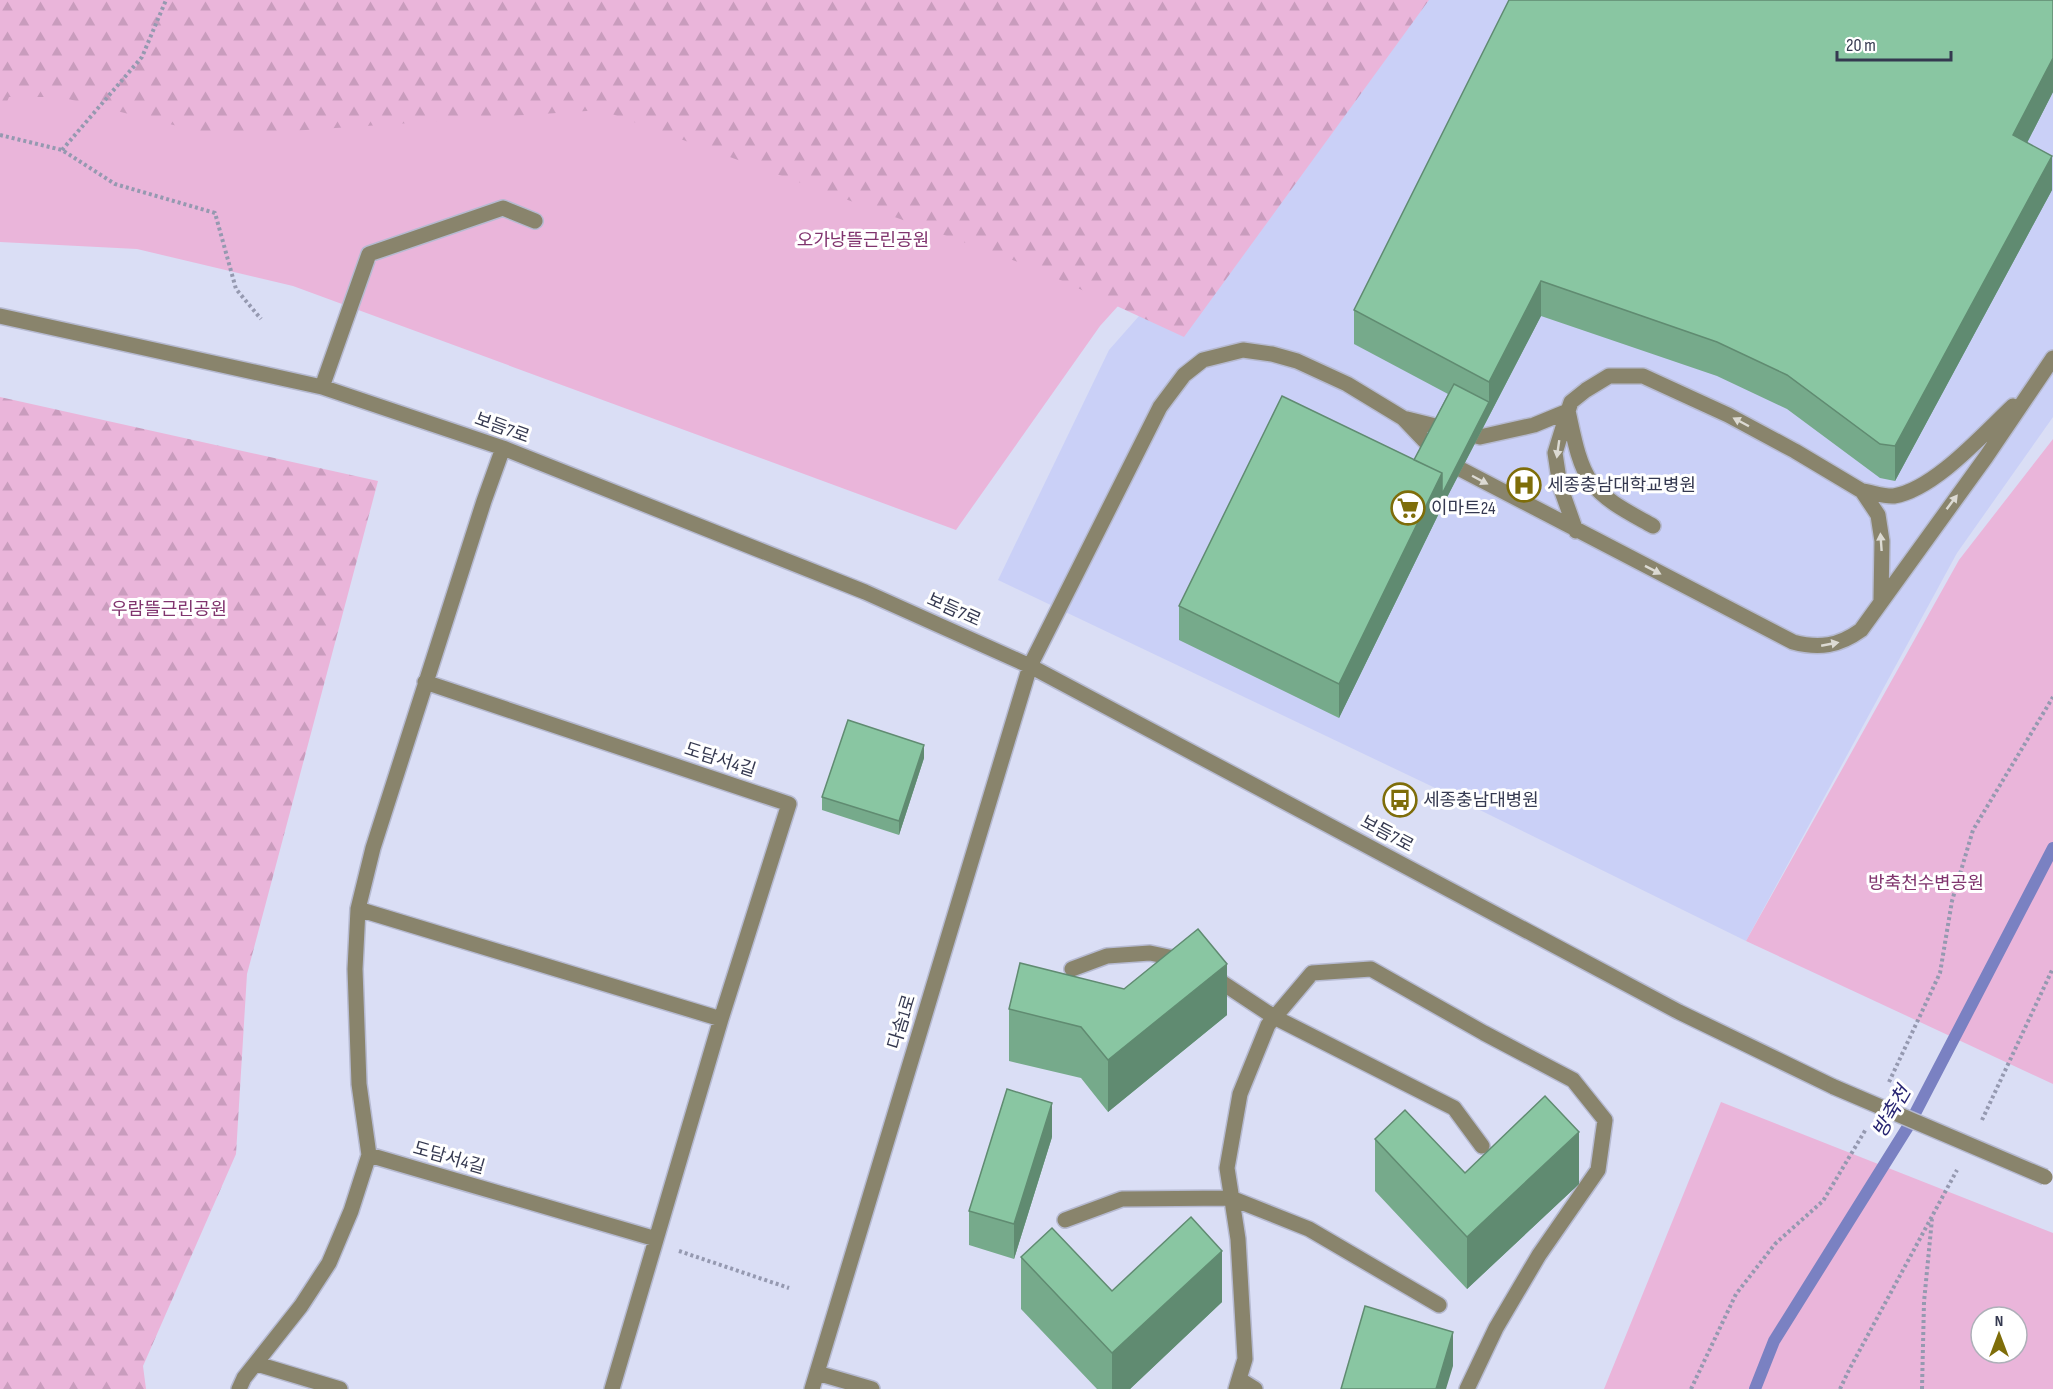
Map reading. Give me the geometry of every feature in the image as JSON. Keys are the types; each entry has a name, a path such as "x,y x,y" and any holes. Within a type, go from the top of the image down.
{"street":[{"path":"322,387 369,254 503,208 535,221"},
{"name":"보듬7로","path":"0,316 322,387 503,448 865,592 1030,666 1679,1012 1834,1087 2049,1178"},
{"name":"다솜1로","path":"812,1389 1030,666 1160,407 1184,375 1203,360 1243,350 1272,354 1297,361 1347,384 1403,418"},
{"path":"1403,418 1443,460 1793,642 1812,647 1847,640 1861,630 1986,457 2053,358"},
{"path":"1576,531 1560,486 1555,453 1571,402 1609,376 1643,376 1738,420 1862,491 1893,496 1922,486 1940,474 2030,389"},
{"path":"1403,418 1480,437 1534,425 1568,411"},
{"path":"1568,411 1578,452 1591,482 1607,498 1653,526"},
{"path":"238,1389 244,1378 302,1306 329,1263 351,1211 369,1155 359,1084 355,969 358,909 373,848 425,682 503,448"},
{"path":"1862,491 1878,515 1881,532 1881,600"},
{"name":"도담서4길","path":"425,682 789,804 721,1019 612,1389"},
{"path":"358,909 721,1019"},
{"path":"1072,969 1107,956 1150,953 1192,962 1274,1017 1455,1108 1482,1146"},
{"path":"1255,1389 1238,1384 1245,1359 1238,1239 1227,1168 1240,1094 1268,1025 1312,973 1371,969 1573,1080 1605,1120 1598,1170 1539,1255 1496,1328 1467,1389"},
{"name":"도담서4길","path":"369,1155 656,1239"},
{"path":"1065,1220 1122,1199 1231,1198 1309,1229 1439,1305"},
{"path":"257,1364 340,1389"},
{"path":"817,1373 872,1389"}],"path":[{"path":"62,150 142,57 166,0"},
{"path":"0,135 62,150 115,183 215,213 236,290 261,319"},
{"path":"1888,1085 1940,973 1952,901 1973,830 2053,697"},
{"path":"1981,1122 2053,968"},
{"path":"1691,1389 1736,1294 1775,1244 1823,1201 1868,1126"},
{"path":"1840,1389 1960,1164"},
{"path":"1922,1389 1924,1302 1932,1215"},
{"path":"675,1250 789,1288"}],"shaded area":[{"name":"세종충남대학교병원","path":"1418,0 2053,0 2053,417 1957,553 1746,941 1429,785 998,580 1109,350"}],"green space":[{"name":"오가낭뜰근린공원","path":"0,0 1394,0 1100,326 956,530 293,286 137,249 0,242"},
{"path":"0,0 1429,0 1184,337 1032,267 601,110 218,136 60,97 9,97 0,118"},
{"name":"우람뜰근린공원","path":"0,397 378,481 247,974 236,1154 143,1366 146,1389 0,1389"},
{"name":"방축천수변공원","path":"2053,439 2053,1084 1746,941 1959,560"},
{"path":"1721,1102 2053,1233 2053,1389 1604,1389"}],"building":[{"path":"1509,0 2053,0 2053,58 2013,135 2052,156 1895,446 1880,444 1787,375 1717,342 1541,281 1489,382 1354,310"},
{"path":"1454,384 1489,402 1442,494 1442,473 1414,460"},
{"path":"1282,396 1442,473 1339,684 1179,606"},
{"path":"848,720 924,745 899,821 822,797"},
{"path":"1198,929 1227,964 1108,1060 1081,1027 1009,1009 1020,963 1124,989"},
{"path":"1007,1089 1052,1103 1014,1224 969,1211"},
{"path":"1545,1096 1579,1132 1467,1237 1375,1139 1405,1110 1465,1173"},
{"path":"1191,1217 1222,1251 1112,1353 1021,1257 1052,1228 1112,1291"},
{"path":"1365,1306 1453,1332 1436,1389 1341,1389"}],"waterway":[{"name":"방축천","path":"1755,1389 1774,1341 1909,1125 2053,848"}],"place":[{"name":"세종충남대학교병원","path":"1524,485"},
{"name":"이마트24","path":"1408,508"},
{"name":"세종충남대병원","path":"1400,800"}]}
